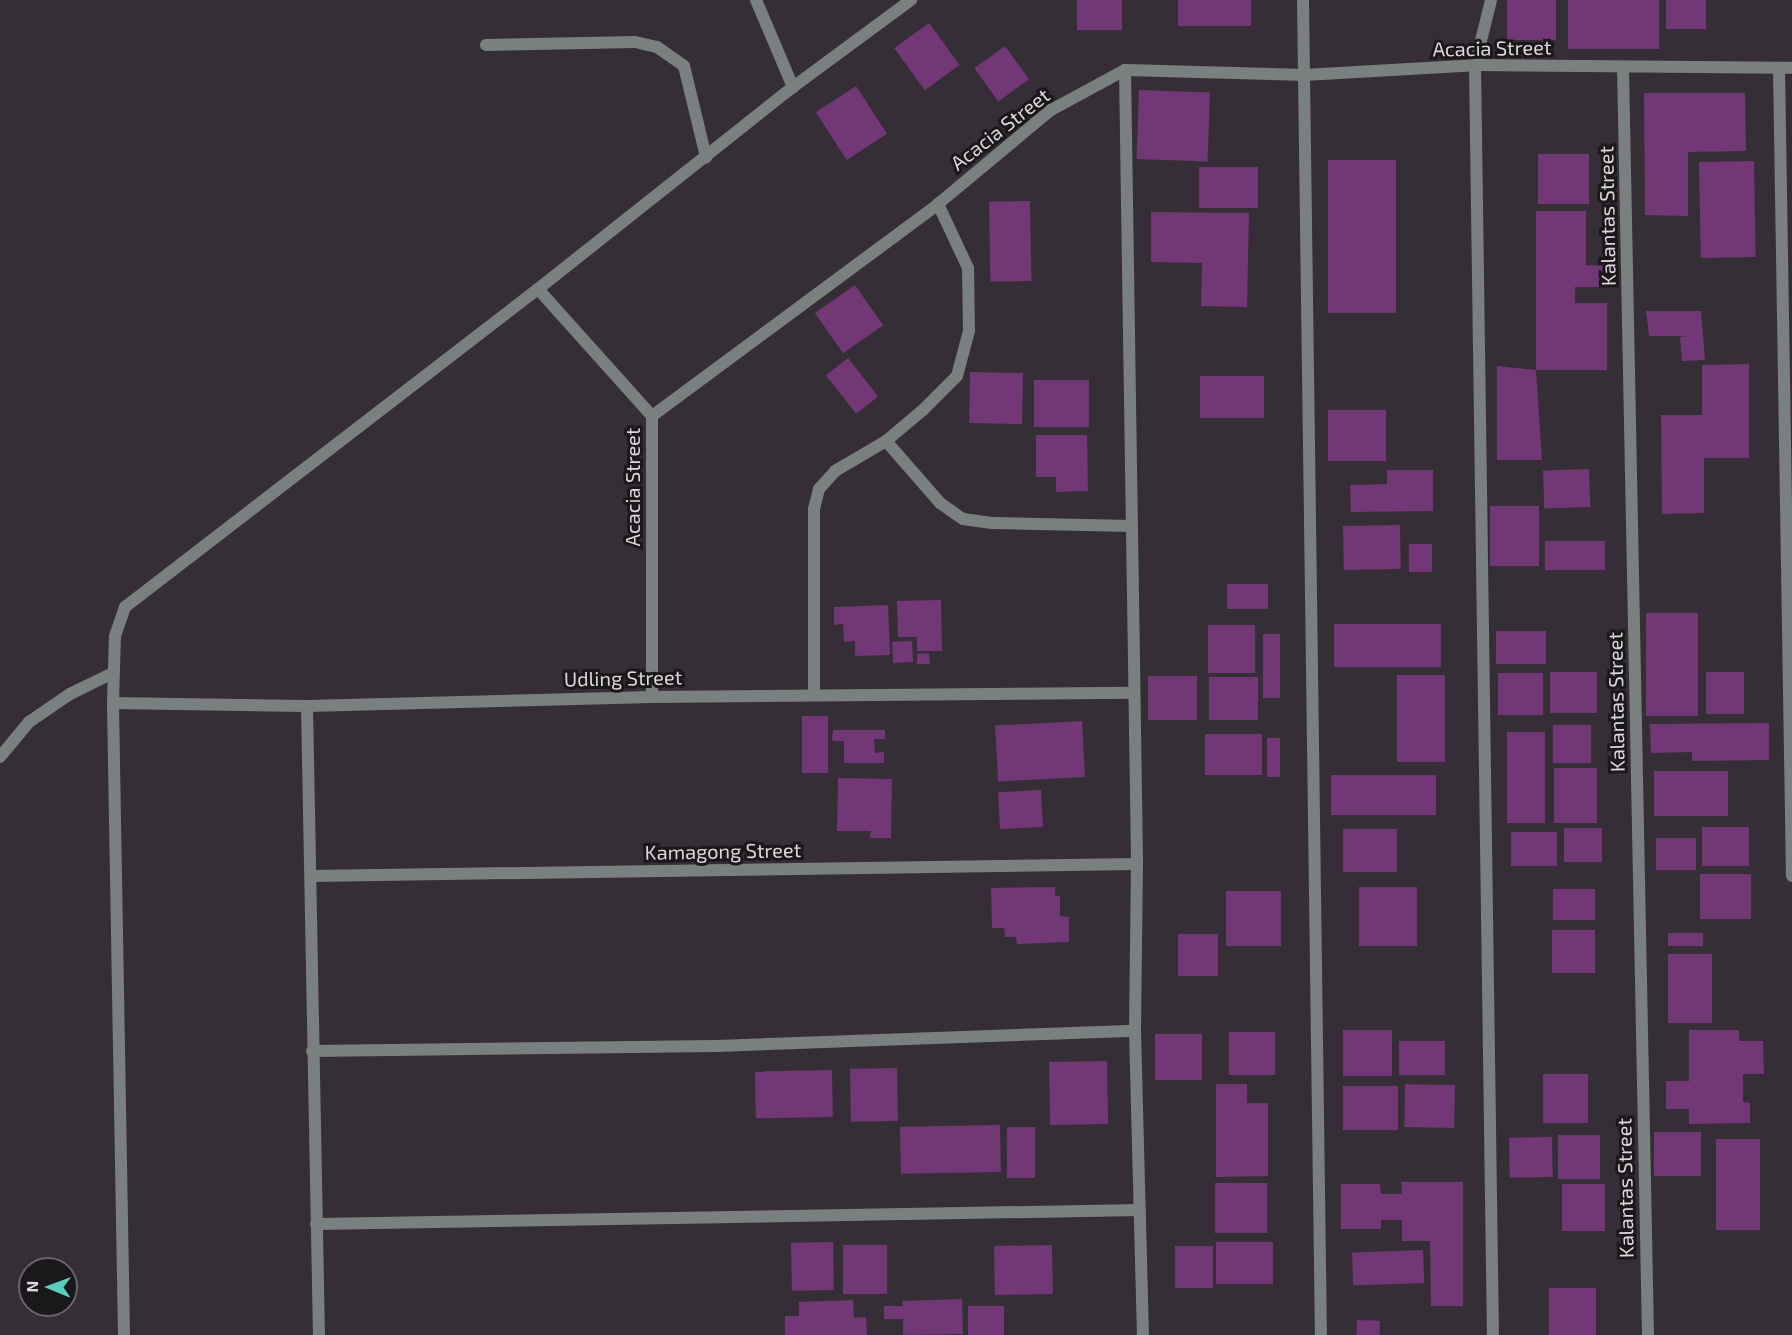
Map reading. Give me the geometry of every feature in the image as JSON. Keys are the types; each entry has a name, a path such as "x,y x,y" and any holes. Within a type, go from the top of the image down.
{"street":[{"path":"756,0 793,87"},
{"path":"124,1335 113,673 115,636 125,607 146,587 538,289 793,87 910,0"},
{"path":"1303,0 1321,1335"},
{"path":"1491,0 1475,65 1493,1335"},
{"path":"486,45 634,42 657,47 684,66 706,157"},
{"name":"Acacia Street","path":"651,697 652,416 938,204 1051,110 1125,70 1304,75 1475,65 1786,68"},
{"name":"Kalantas Street","path":"1623,68 1648,1335"},
{"path":"1786,68 1792,876"},
{"path":"1125,70 1137,864 1135,1031 1143,1335"},
{"path":"814,695 814,509 819,489 835,471 886,441 957,376 969,331 968,268 938,204"},
{"path":"538,289 652,416"},
{"path":"886,441 940,503 963,519 992,523 1131,526"},
{"path":"0,757 29,722 70,694 113,673"},
{"name":"Udling Street","path":"113,704 307,706 651,697 1134,693"},
{"path":"307,706 319,1335"},
{"name":"Kamagong Street","path":"311,876 1137,864"},
{"path":"312,1051 717,1046 1135,1031"},
{"path":"316,1224 1140,1210"}],"building":[{"path":"1077,0 1122,0 1122,30 1077,30"},
{"path":"1178,0 1251,0 1251,26 1178,26"},
{"path":"1507,0 1556,0 1556,40 1507,40"},
{"path":"1568,0 1659,0 1659,49 1568,49"},
{"path":"1666,0 1706,0 1706,29 1666,29"},
{"path":"929,23 960,65 925,90 894,48"},
{"path":"1005,46 1029,79 998,102 974,68"},
{"path":"856,86 887,134 847,160 816,112"},
{"path":"1139,90 1210,92 1208,161 1137,159"},
{"path":"1644,93 1745,93 1746,151 1688,152 1688,216 1645,215"},
{"path":"1538,154 1589,154 1589,204 1538,204"},
{"path":"1328,160 1396,160 1396,313 1328,313"},
{"path":"1754,161 1756,257 1701,258 1699,162"},
{"path":"1199,167 1258,167 1258,208 1199,208"},
{"path":"1030,201 1031,281 990,282 989,202"},
{"path":"1536,211 1586,211 1586,265 1607,266 1607,287 1575,287 1575,303 1607,303 1607,370 1536,370"},
{"path":"1151,212 1249,213 1247,307 1201,306 1202,263 1151,262"},
{"path":"855,285 883,325 843,353 815,313"},
{"path":"1646,311 1701,311 1705,360 1682,361 1680,337 1687,336 1649,336"},
{"path":"848,358 878,397 856,414 826,375"},
{"path":"1749,364 1749,458 1704,458 1704,513 1662,514 1661,415 1702,415 1702,365"},
{"path":"1497,366 1536,370 1542,460 1497,460"},
{"path":"970,372 1023,373 1022,424 969,423"},
{"path":"1200,376 1264,376 1264,418 1200,418"},
{"path":"1034,380 1089,380 1089,427 1034,427"},
{"path":"1328,410 1386,410 1386,461 1328,461"},
{"path":"1036,435 1087,435 1088,491 1056,492 1056,477 1036,477"},
{"path":"1589,469 1590,507 1544,509 1543,471"},
{"path":"1387,470 1433,470 1433,511 1351,512 1350,485 1387,484"},
{"path":"1490,506 1539,506 1539,566 1490,566"},
{"path":"1400,525 1401,569 1344,570 1343,526"},
{"path":"1545,541 1605,541 1605,570 1545,570"},
{"path":"1409,544 1432,544 1432,572 1409,572"},
{"path":"1227,584 1268,584 1268,609 1227,609"},
{"path":"941,600 942,651 917,651 917,637 898,637 897,601"},
{"path":"888,605 890,655 855,656 855,641 844,642 843,624 834,625 834,607"},
{"path":"1646,613 1698,613 1698,716 1646,716"},
{"path":"1334,624 1441,624 1441,667 1334,667"},
{"path":"1208,625 1255,625 1255,673 1208,673"},
{"path":"1496,631 1546,631 1546,664 1496,664"},
{"path":"1263,634 1280,634 1280,698 1263,698"},
{"path":"912,641 913,662 893,663 892,642"},
{"path":"929,653 930,664 917,664 917,654"},
{"path":"1550,672 1597,672 1597,713 1550,713"},
{"path":"1706,672 1744,672 1744,714 1706,714"},
{"path":"1498,673 1543,673 1543,715 1498,715"},
{"path":"1397,675 1445,675 1445,762 1397,762"},
{"path":"1148,676 1197,676 1197,720 1148,720"},
{"path":"1209,677 1258,677 1258,720 1209,720"},
{"path":"802,716 828,716 828,773 802,773"},
{"path":"1082,721 1085,777 998,781 995,726"},
{"path":"1769,723 1769,760 1692,761 1692,752 1651,753 1650,724"},
{"path":"1553,725 1591,725 1591,763 1553,763"},
{"path":"833,730 885,730 885,739 874,739 875,753 884,752 884,763 844,763 844,741 832,741"},
{"path":"1507,732 1545,732 1545,823 1507,823"},
{"path":"1205,734 1262,734 1262,775 1205,775"},
{"path":"1267,738 1280,738 1280,777 1267,777"},
{"path":"1554,768 1597,768 1597,823 1554,823"},
{"path":"1654,771 1728,771 1728,816 1654,816"},
{"path":"1331,775 1436,775 1436,815 1331,815"},
{"path":"838,778 892,779 891,838 870,838 871,831 837,831"},
{"path":"1041,790 1043,827 1000,829 998,792"},
{"path":"1702,827 1749,827 1749,866 1702,866"},
{"path":"1564,828 1602,828 1602,862 1564,862"},
{"path":"1343,829 1397,829 1397,872 1343,872"},
{"path":"1511,832 1557,832 1557,866 1511,866"},
{"path":"1656,838 1696,838 1696,870 1656,870"},
{"path":"1700,874 1751,874 1751,919 1700,919"},
{"path":"1055,887 1055,896 1060,896 1060,916 1069,917 1069,942 1017,944 1016,937 1005,937 1004,928 992,928 991,888"},
{"path":"1359,887 1417,887 1417,946 1359,946"},
{"path":"1553,889 1595,889 1595,920 1553,920"},
{"path":"1226,891 1281,891 1281,946 1226,946"},
{"path":"1552,930 1595,930 1595,973 1552,973"},
{"path":"1668,933 1703,933 1703,946 1668,946"},
{"path":"1178,934 1218,934 1218,976 1178,976"},
{"path":"1668,954 1712,954 1712,1023 1668,1023"},
{"path":"1343,1030 1392,1030 1392,1076 1343,1076"},
{"path":"1689,1030 1739,1030 1739,1041 1763,1041 1764,1074 1743,1074 1743,1102 1750,1103 1750,1123 1689,1124 1689,1109 1666,1109 1666,1081 1689,1081"},
{"path":"1229,1032 1275,1032 1275,1075 1229,1075"},
{"path":"1155,1034 1202,1034 1202,1080 1155,1080"},
{"path":"1399,1041 1445,1041 1445,1075 1399,1075"},
{"path":"1107,1061 1108,1124 1050,1125 1049,1062"},
{"path":"897,1068 898,1121 851,1122 850,1069"},
{"path":"832,1070 833,1117 756,1118 755,1071"},
{"path":"1543,1074 1588,1074 1588,1123 1543,1123"},
{"path":"1216,1084 1247,1084 1247,1103 1268,1103 1268,1176 1216,1177"},
{"path":"1405,1084 1455,1085 1454,1128 1404,1127"},
{"path":"1343,1086 1398,1086 1398,1130 1343,1130"},
{"path":"1000,1125 1001,1172 901,1174 900,1127"},
{"path":"1007,1127 1035,1127 1035,1178 1007,1178"},
{"path":"1654,1132 1701,1132 1701,1176 1654,1176"},
{"path":"1558,1135 1600,1135 1600,1179 1558,1179"},
{"path":"1552,1137 1553,1177 1510,1178 1509,1138"},
{"path":"1716,1139 1760,1139 1760,1230 1716,1230"},
{"path":"1401,1182 1463,1182 1463,1306 1431,1306 1430,1241 1402,1241 1402,1220 1381,1220 1381,1229 1341,1229 1341,1184 1380,1184 1381,1194 1402,1194"},
{"path":"1215,1183 1267,1183 1267,1233 1215,1233"},
{"path":"1562,1184 1605,1184 1605,1231 1562,1231"},
{"path":"833,1242 834,1290 792,1291 791,1243"},
{"path":"1216,1242 1273,1242 1273,1284 1216,1284"},
{"path":"843,1245 887,1245 887,1294 843,1294"},
{"path":"1052,1245 1053,1294 995,1295 994,1246"},
{"path":"1175,1246 1213,1246 1213,1288 1175,1288"},
{"path":"1423,1250 1424,1283 1353,1285 1352,1252"},
{"path":"1549,1288 1596,1288 1596,1335 1549,1335"},
{"path":"962,1299 963,1334 903,1335 903,1319 884,1319 884,1306 903,1306 902,1301"},
{"path":"853,1300 854,1318 866,1317 867,1335 785,1335 785,1316 799,1316 799,1302"},
{"path":"968,1306 1004,1306 1004,1335 968,1335"},
{"path":"1357,1320 1380,1321 1379,1335 1356,1335"}]}
